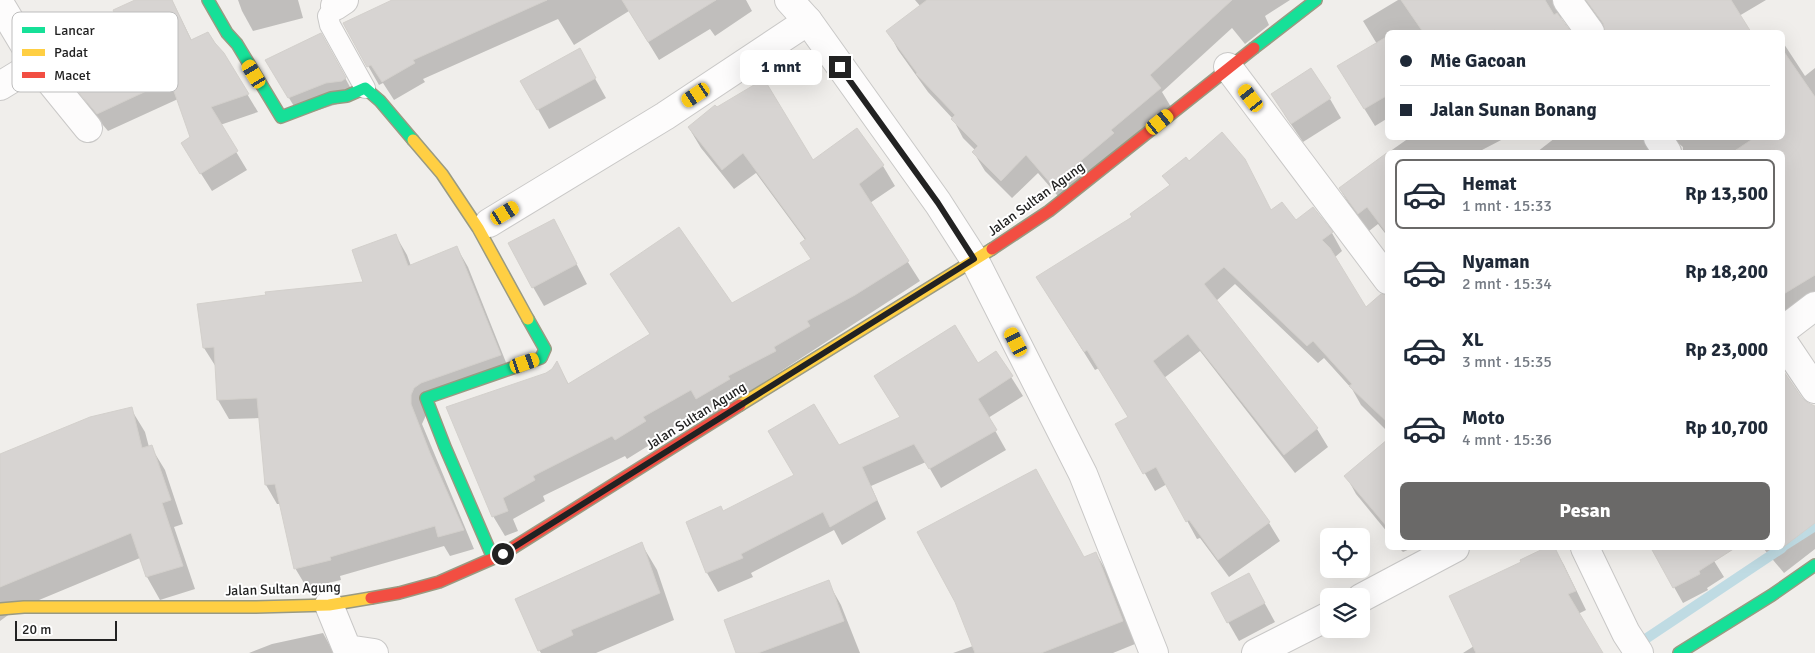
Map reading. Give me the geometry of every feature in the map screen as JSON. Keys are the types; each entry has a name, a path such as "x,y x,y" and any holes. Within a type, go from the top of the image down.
{"main road":[{"path":"208,0 227,33 237,44 281,118 331,98 347,96 365,88 380,101 483,226 545,349 541,358 426,398 493,558"},
{"name":"Jalan Sultan Agung","path":"0,609 24,607 256,607 329,605 399,593 439,582 511,550 974,259 997,247 1064,199 1228,67 1316,0"},
{"path":"1679,653 1815,566"}],"street":[{"path":"789,0 808,21 938,203 974,259 1083,474 1154,653"},
{"path":"1567,0 1589,30"},
{"path":"0,4 12,24"},
{"path":"483,226 665,116 808,21"},
{"path":"1228,67 1385,276"},
{"path":"0,86 12,79"},
{"path":"59,92 88,128"},
{"path":"1785,329 1815,306"},
{"path":"1785,344 1815,389"},
{"path":"1370,593 1451,550"},
{"path":"1586,550 1632,643"},
{"path":"329,605 348,651 374,653"},
{"path":"1256,653 1320,621"}],"lane":[{"path":"340,3 328,16 330,24 365,88"}],"building":[{"path":"135,0 172,0 178,12 114,12 113,10"},
{"path":"392,0 547,0 413,60 415,63 382,82 371,65 367,67 343,23"},
{"path":"622,0 716,0 648,42"},
{"path":"927,0 1232,0 1150,75 1161,88 1111,130 1114,133 1052,185 1026,155 1001,181 972,152 978,146 951,119 955,115 916,74 886,31"},
{"path":"1401,0 1545,0 1554,15 1557,13 1570,30 1495,30 1422,30"},
{"path":"1586,0 1731,0 1750,30 1605,30 1603,23"},
{"path":"178,13 191,40 208,32 224,53 249,94 211,107 238,151 200,174 181,143 190,137 174,92 178,92"},
{"path":"321,33 346,78 342,81 326,83 288,98 265,60"},
{"path":"1385,38 1385,97 1364,109 1337,66"},
{"path":"580,48 596,78 537,110 520,81"},
{"path":"1785,53 1815,97 1815,275 1785,293 1785,150 1736,150 1751,140 1785,140"},
{"path":"1311,68 1331,98 1291,124 1271,94"},
{"path":"764,79 813,160 857,128 884,165 859,184 909,261 855,295 807,321 810,326 774,347 776,351 728,376 730,379 696,399 691,390 643,417 646,421 615,440 612,436 533,476 535,480 503,498 508,511 492,517 446,407 546,373 552,369 557,361 568,384 650,334 610,274 679,227 732,303 811,259 800,243 806,239 743,153 722,170 688,127 715,105 717,107"},
{"path":"79,92 144,92 97,114"},
{"path":"1222,132 1245,159 1271,210 1282,202 1296,220 1313,207 1333,232 1322,240 1330,248 1366,307 1381,294 1385,295 1385,420 1349,386 1352,384 1313,341 1307,346 1224,267 1204,284 1318,428 1284,455 1188,334 1153,361 1270,522 1218,560 1189,520 1186,522 1156,467 1143,474 1115,424 1128,417 1087,350 1084,352 1036,277 1132,217 1130,214 1170,185 1162,176 1186,157 1189,161"},
{"path":"1385,154 1385,231 1367,207 1358,214 1339,188"},
{"path":"554,219 577,264 532,288 508,243"},
{"path":"396,234 408,266 457,246 501,355 421,383 414,388 411,395 411,404 430,453 464,530 438,537 435,526 330,557 331,560 294,569 275,484 265,485 257,398 217,400 214,347 203,348 197,304 266,295 265,292 363,282 352,250"},
{"path":"955,325 978,363 996,351 1013,376 978,399 997,430 929,469 914,444 862,467 877,500 830,527 823,512 741,554 743,558 706,573 686,522 721,506 723,511 794,475 768,431 814,404 839,445 900,417 874,376"},
{"path":"1785,373 1802,398 1815,406 1815,523 1785,546"},
{"path":"132,407 142,448 152,445 171,500 162,503 183,566 146,577 131,533 0,587 0,454 90,417"},
{"path":"1385,442 1385,524 1344,476"},
{"path":"1036,469 1084,557 1096,552 1123,621 1041,653 975,653 955,602 917,532"},
{"path":"642,542 660,593 571,630 573,635 538,651 515,599"},
{"path":"1541,550 1556,550 1576,591 1568,594 1603,653 1476,653 1449,596 1521,562 1520,560"},
{"path":"1652,550 1732,550 1699,571 1700,574 1673,588"},
{"path":"1249,573 1265,603 1227,623 1211,593"},
{"path":"829,580 844,621 758,653 736,653 724,620"}],"waterway":[{"path":"1785,545 1815,526"},
{"path":"1635,646 1779,550"}],"traffic: fast":[{"path":"208,0 281,117 331,98 347,96 365,88 380,101 413,140"},
{"path":"1254,48 1316,0"},
{"path":"493,558 426,398 541,358 545,349 528,319"},
{"path":"1679,653 1772,595 1815,565"}],"traffic: slow":[{"path":"413,140 442,174 478,228 528,319"},
{"path":"740,405 992,249"},
{"path":"0,609 24,607 256,607 329,605 371,598"}],"traffic: jam":[{"path":"992,249 1049,211 1254,48"},
{"path":"371,598 399,593 439,582 503,554 740,405"}],"route":[{"path":"503,554 974,259 938,203 840,67"}]}
